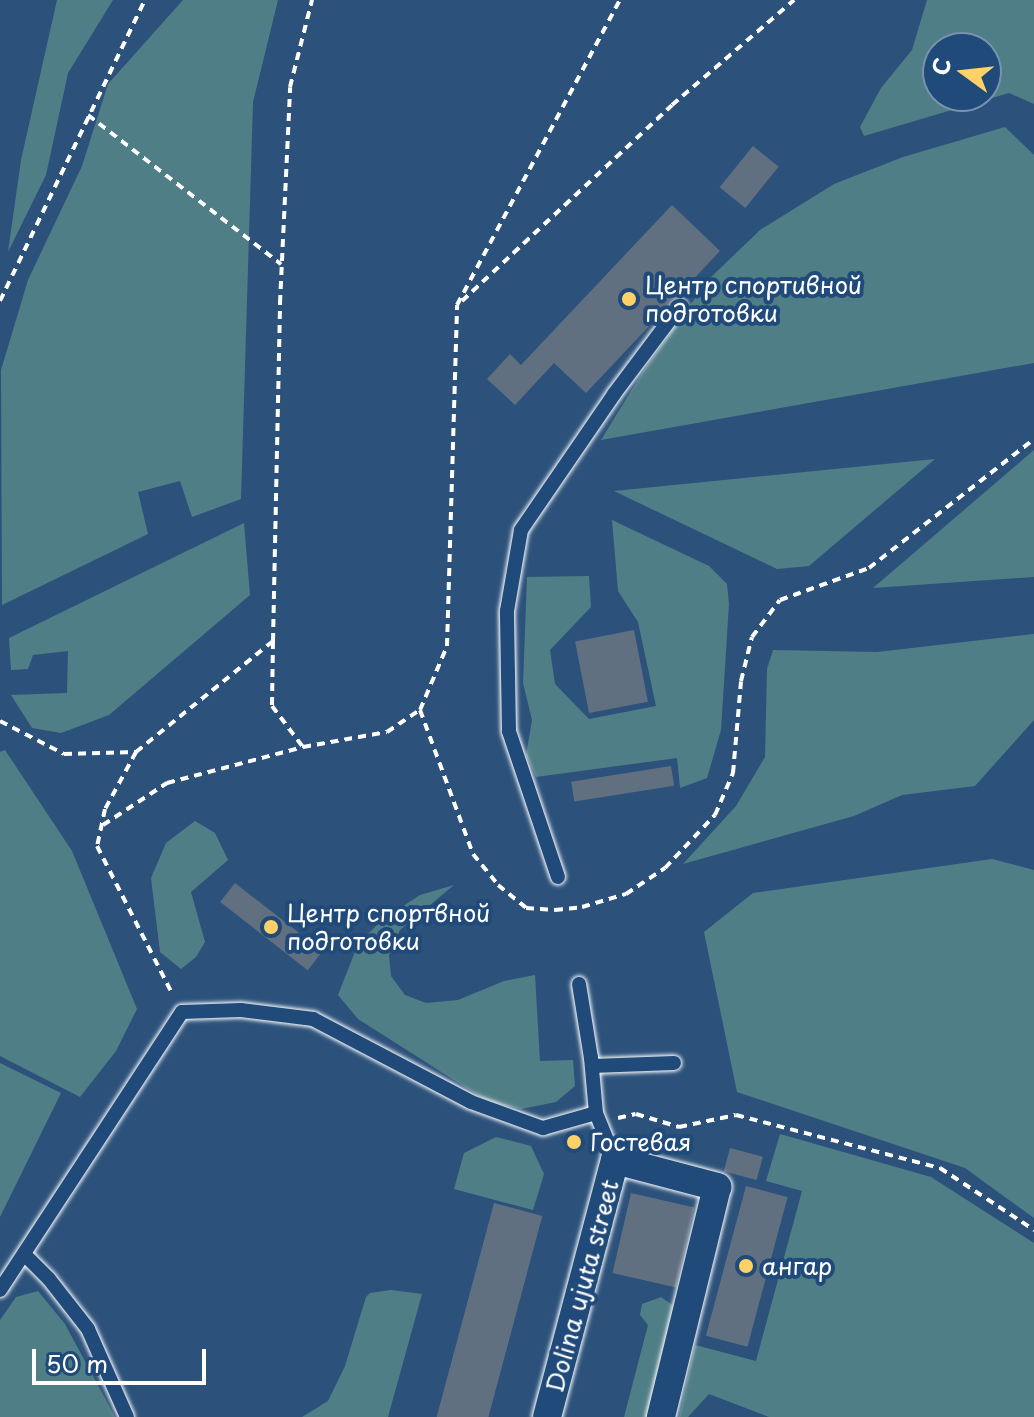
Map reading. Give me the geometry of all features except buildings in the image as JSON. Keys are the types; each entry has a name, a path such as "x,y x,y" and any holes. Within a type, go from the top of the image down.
{"street":[{"name":"Dolina ujuta street","path":"547,1417 615,1160 717,1187 661,1417"}],"lane":[{"path":"558,877 509,731 507,611 521,530 614,394 680,306"},
{"path":"579,984 598,1117 615,1160"},
{"path":"0,1290 182,1012 241,1010 313,1019 471,1102 543,1128 598,1117"},
{"path":"592,1066 674,1063"},
{"path":"24,1254 49,1279 88,1329 127,1417"}],"path":[{"path":"303,747 272,706 281,264 290,87 312,0"},
{"path":"101,827 167,783 303,747 387,732 420,710 447,646 457,305 620,0"},
{"path":"457,305 672,105 794,0"},
{"path":"0,301 144,1"},
{"path":"88,115 281,264"},
{"path":"420,710 473,854 498,885 526,908 555,910 582,907 626,894 665,868 715,815 733,773 741,681 752,637 780,600 869,568 1034,439"},
{"path":"182,1012 97,846 105,809 136,752 273,641"},
{"path":"0,721 64,754 136,752"},
{"path":"598,1117 636,1114 679,1127 736,1115 940,1168 1034,1230"}],"green space":[{"path":"57,0 113,0 68,73 46,175 8,252 21,160"},
{"path":"183,0 278,0 253,102 241,499 192,517 180,481 138,492 148,534 2,605 1,370 28,280 82,166 108,84"},
{"path":"927,0 1034,0 1034,104 1009,93 1002,95 1002,32 922,32 922,112 945,112 864,136 860,127 881,88 912,50"},
{"path":"1005,127 1034,155 1034,363 601,440 642,373 708,280 760,230 834,184 903,157"},
{"path":"1034,450 1034,577 873,588"},
{"path":"935,459 809,566 777,569 614,491"},
{"path":"612,520 709,566 727,584 729,604 721,730 707,778 680,788 677,758 536,777 526,755 532,720 523,683 527,577 589,576 591,607 550,650 555,684 589,719 656,706 638,622 618,591"},
{"path":"244,523 250,595 109,715 61,733 32,728 11,695 67,693 68,651 33,655 28,669 11,670 9,638"},
{"path":"1034,634 1034,720 975,786 902,795 854,816 683,864 736,806 765,757 767,669 773,650 877,652"},
{"path":"5,750 72,851 137,1009 116,1051 80,1097 0,1056 0,752"},
{"path":"195,821 215,833 228,860 191,892 205,942 196,957 181,969 160,952 151,878 166,843"},
{"path":"992,859 1034,870 1034,1218 965,1168 737,1092 704,932 753,893"},
{"path":"454,885 400,930 389,955 391,976 405,995 426,1003 458,1000 504,981 535,975 540,1061 573,1060 575,1086 556,1102 521,1109 487,1101 358,1019 338,995 358,944 382,920 420,895"},
{"path":"0,1063 61,1093 0,1217"},
{"path":"780,1134 931,1177 1034,1243 1034,1417 769,1417 709,1394 688,1417 679,1417 695,1345 756,1361 802,1191 766,1181"},
{"path":"496,1137 531,1146 544,1174 533,1210 454,1189 464,1153"},
{"path":"391,1290 422,1294 388,1417 302,1417 328,1401 345,1366 366,1297 370,1293"},
{"path":"38,1291 65,1324 115,1417 0,1417 0,1320 16,1297"},
{"path":"661,1297 677,1308 648,1417 624,1417 648,1325 640,1315 642,1304"}],"place":[{"name":"Центр спортивной подготовки","path":"629,299"},
{"name":"Центр спортвной подготовки","path":"271,927"},
{"name":"Гостевая","path":"574,1142"},
{"name":"ангар","path":"746,1266"}]}
